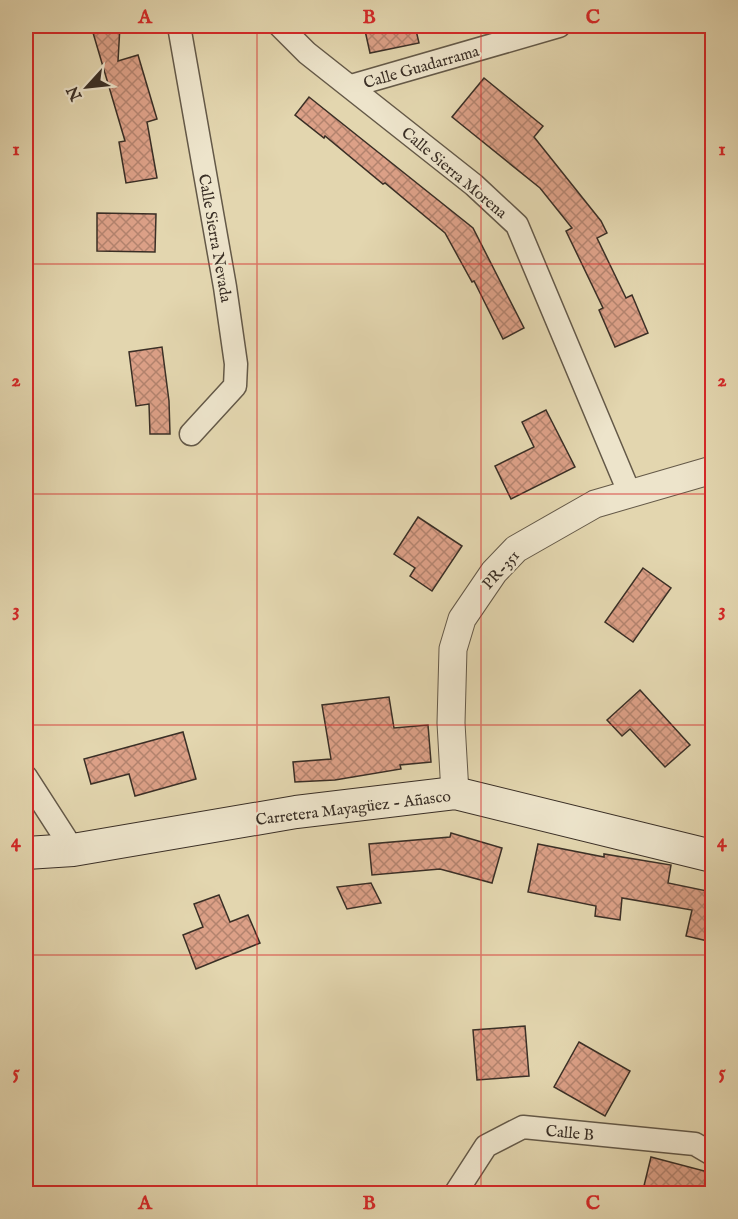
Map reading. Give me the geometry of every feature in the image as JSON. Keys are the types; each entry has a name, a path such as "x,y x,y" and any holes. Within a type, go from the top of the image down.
{"main road":[{"name":"Carretera Mayagüez - Añasco","path":"26,853 73,850 296,812 455,793 712,856"}],"street":[{"name":"Calle Sierra Nevada","path":"178,26 225,287 236,364 235,387 191,434"},
{"name":"Calle Sierra Morena","path":"280,26 307,52 474,185 517,225 629,492"},
{"name":"Calle Guadarrama","path":"351,86 559,26"},
{"name":"PR-351","path":"455,793 451,723 453,649 462,619 494,572 516,549 595,504 629,492 712,470"},
{"path":"26,777 73,850"},
{"name":"Calle B","path":"455,1194 486,1146 523,1127 695,1144 712,1154"}],"building":[{"path":"91,26 120,26 118,61 138,55 157,119 147,122 157,178 126,183 119,142 125,141"},
{"path":"364,26 415,26 419,43 370,53"},
{"path":"484,78 543,126 534,137 601,221 607,233 597,238 626,298 632,295 648,333 615,347 599,310 603,308 566,231 572,228 540,188 452,117"},
{"path":"309,97 473,228 524,328 503,339 474,281 472,282 445,233 385,183 383,184 325,136 324,138 295,115"},
{"path":"97,213 156,214 155,252 97,251"},
{"path":"162,347 169,401 170,434 150,434 149,404 136,406 129,352"},
{"path":"546,410 575,467 511,499 495,466 534,447 522,422"},
{"path":"418,517 462,546 432,591 410,576 415,568 394,554"},
{"path":"643,568 671,588 633,642 605,622"},
{"path":"640,690 690,745 665,767 630,729 622,736 607,720"},
{"path":"389,697 394,728 428,725 431,762 400,765 401,769 335,780 295,782 293,762 331,759 322,705"},
{"path":"183,732 196,779 135,796 129,774 91,784 84,759"},
{"path":"451,833 502,848 492,883 440,869 372,875 369,844 450,837"},
{"path":"538,844 604,857 604,854 671,865 668,883 712,892 712,942 686,936 692,910 622,898 620,920 595,916 596,906 528,892"},
{"path":"371,883 381,903 347,909 337,887"},
{"path":"219,895 230,922 248,915 260,943 196,969 183,935 203,927 194,904"},
{"path":"525,1026 529,1076 477,1080 473,1030"},
{"path":"579,1042 630,1071 605,1116 554,1087"},
{"path":"651,1157 712,1173 712,1194 642,1194"}]}
